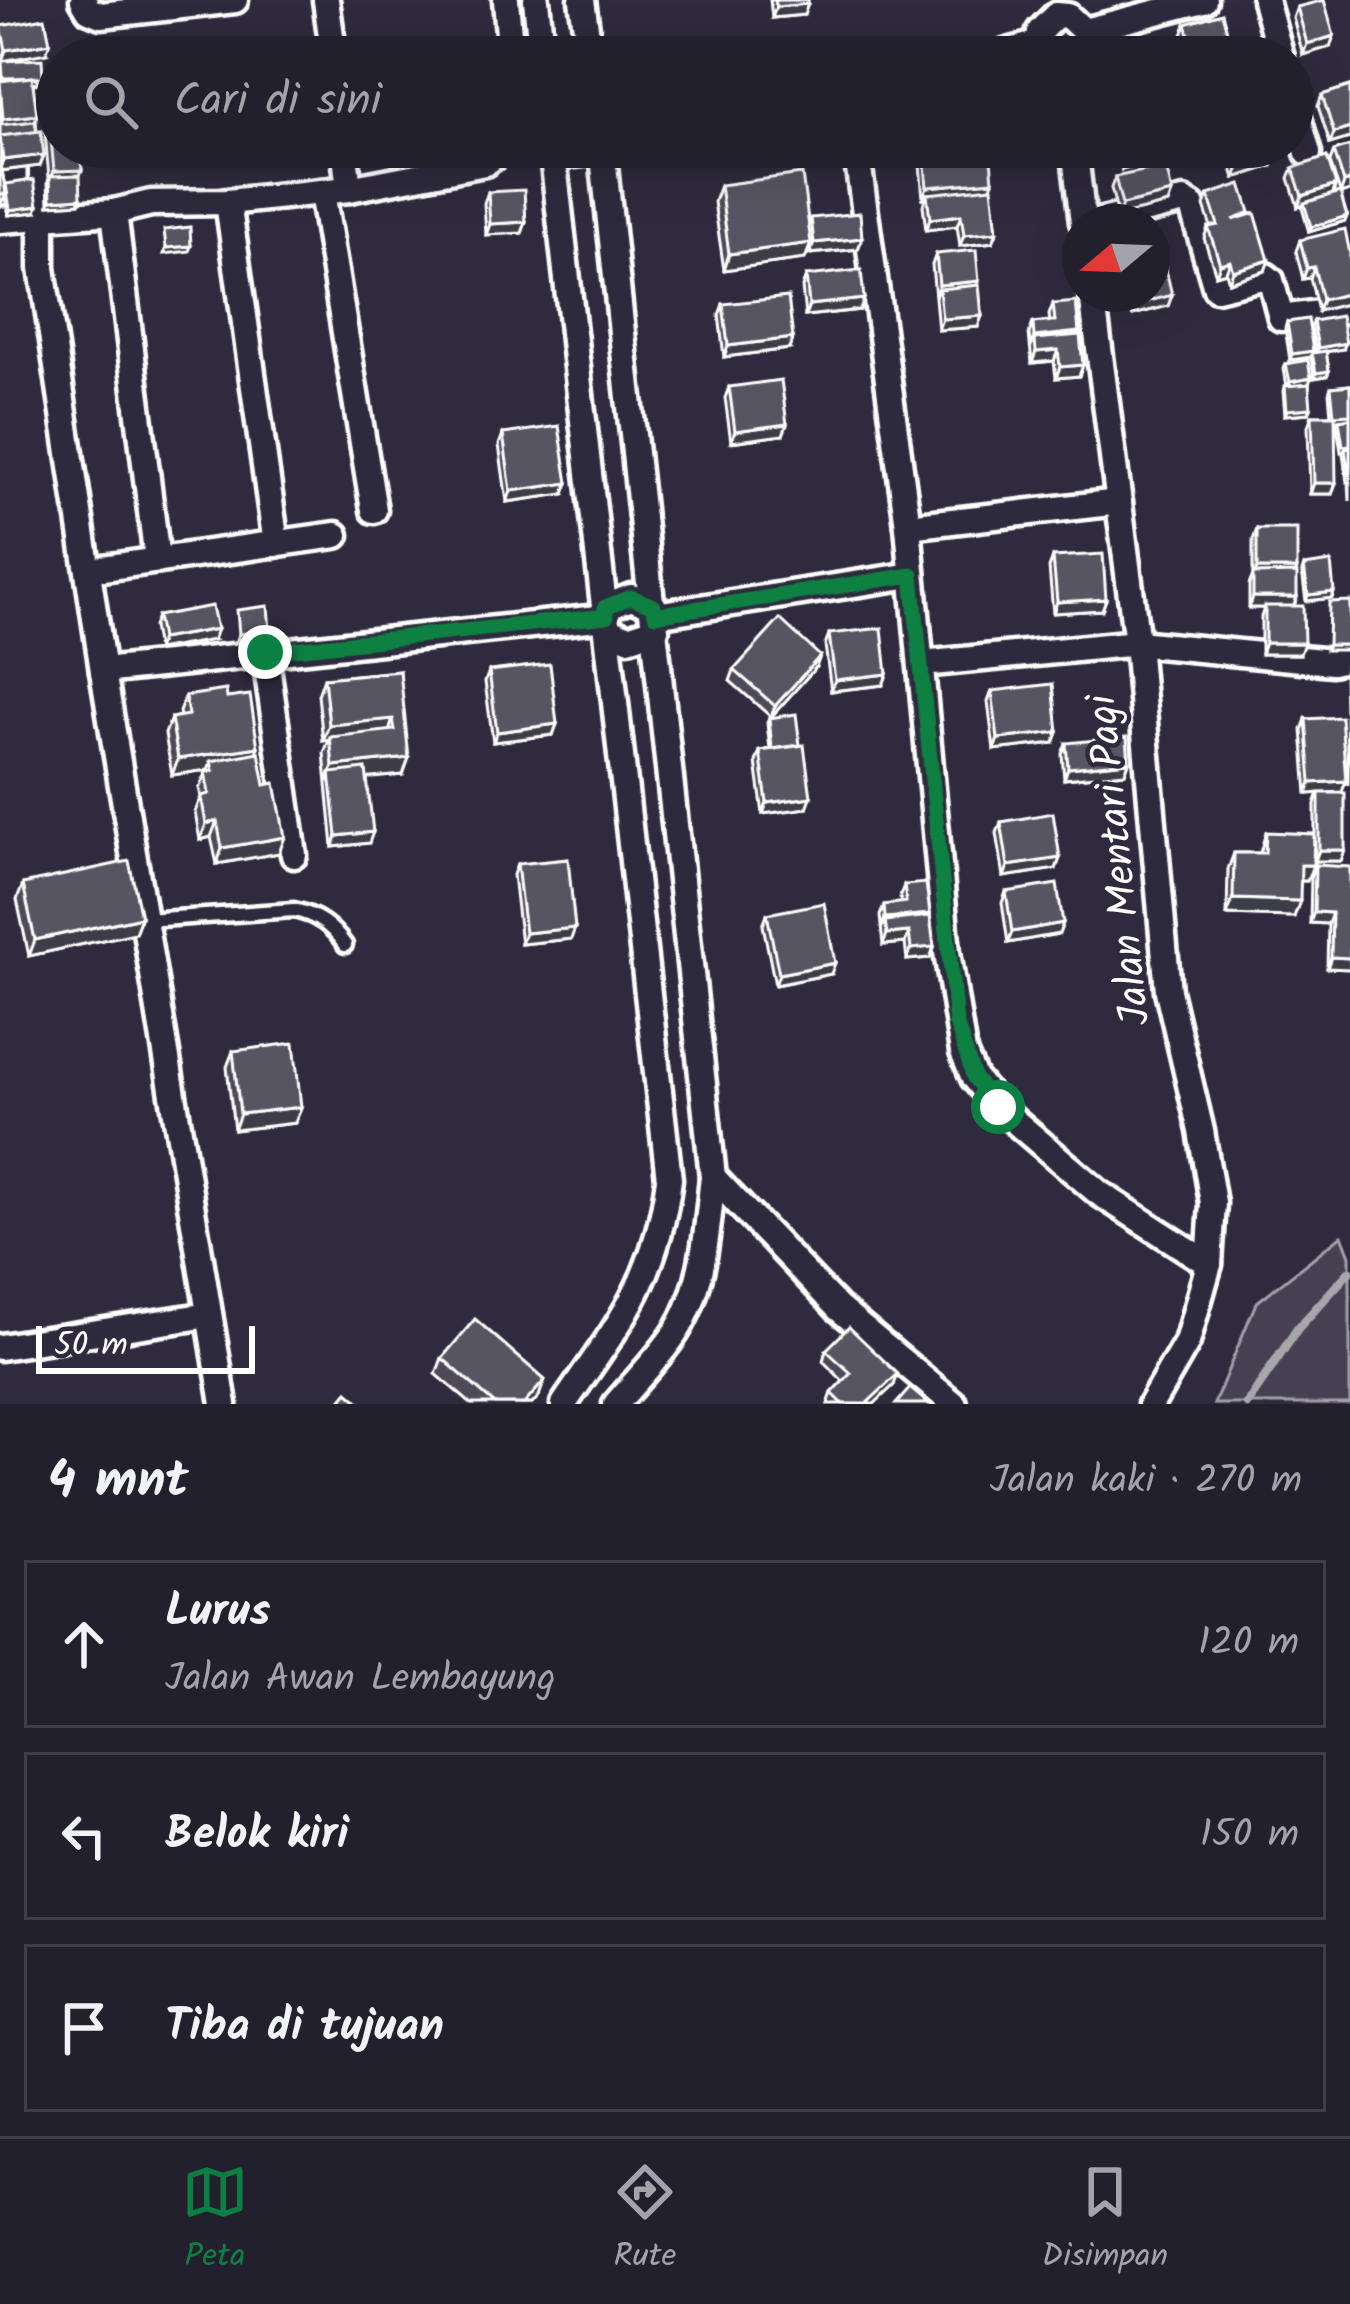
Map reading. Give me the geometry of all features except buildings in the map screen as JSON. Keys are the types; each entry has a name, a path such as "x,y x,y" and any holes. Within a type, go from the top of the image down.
{"street":[{"path":"83,0 89,10 100,14 235,0"},
{"path":"326,0 331,36"},
{"path":"506,0 510,36"},
{"path":"536,0 540,36"},
{"path":"582,0 587,36"},
{"path":"1084,31 1204,0"},
{"path":"1265,0 1275,36"},
{"path":"1041,36 1056,8 1078,21 1084,36"},
{"path":"34,97 36,121"},
{"path":"40,168 42,268 224,1404"},
{"path":"346,168 349,189"},
{"path":"0,220 349,189 459,168"},
{"path":"555,168 669,1179 652,1264 630,1307 564,1404"},
{"path":"604,168 713,1177 703,1257 690,1302 676,1332 616,1404"},
{"path":"859,168 908,526 956,1023 974,1078 998,1107 1099,1193 1209,1264"},
{"path":"1077,168 1081,204"},
{"path":"322,192 374,510"},
{"path":"1170,204 1184,201 1192,206 1216,288 1266,276 1282,318 1350,309"},
{"path":"228,202 276,544"},
{"path":"114,212 158,560"},
{"name":"Jalan Mentari Pagi","path":"1094,312 1137,643 1168,991 1213,1203 1209,1264 1186,1342 1151,1404"},
{"path":"908,526 1119,502"},
{"path":"103,568 336,535"},
{"path":"607,618 628,638 655,617 912,575"},
{"path":"103,671 607,618 631,597 655,617"},
{"path":"922,664 1137,643 1332,662 1350,658"},
{"path":"265,652 294,855"},
{"path":"713,1177 838,1308 953,1404"},
{"path":"0,1347 208,1315"}],"lane":[{"path":"145,920 294,910 311,914 335,930 345,945"}],"shaded area":[{"path":"1342,1235 1350,1256 1350,1404 1214,1404 1256,1303"}],"waterway":[{"path":"1247,1404 1298,1328 1350,1271"}],"route":[{"path":"265,652 607,616 605,607 631,597 654,606 655,615 912,575 956,1023 974,1078 998,1107"}]}
